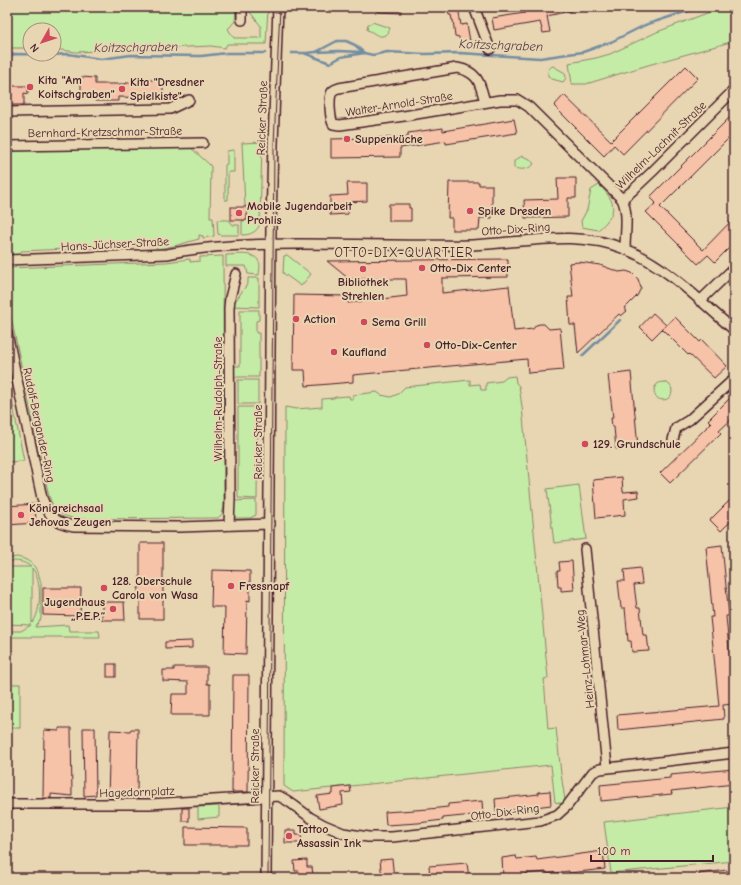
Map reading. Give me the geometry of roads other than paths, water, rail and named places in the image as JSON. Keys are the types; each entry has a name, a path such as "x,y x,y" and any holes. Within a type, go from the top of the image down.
{"street":[{"path":"242,7 242,20"},
{"name":"Reicker Straße","path":"266,878 271,243 278,7"},
{"path":"474,7 490,49"},
{"name":"Walter-Arnold-Straße","path":"485,102 479,82 472,73 457,68 334,90 331,94 331,119 333,124 340,125 485,102 518,100 529,107 622,199"},
{"name":"Wilhelm-Lachnit-Straße","path":"625,249 626,214 622,199 652,172 734,90"},
{"path":"7,112 170,109 189,100"},
{"name":"Bernhard-Kretzschmar-Straße","path":"7,146 203,143"},
{"name":"Otto-Dix-Ring","path":"271,243 473,245 556,238 600,242 625,249 654,264 673,278 734,330"},
{"name":"Hans-Jüchser-Straße","path":"7,260 167,254 217,246 271,243"},
{"path":"700,301 734,268"},
{"name":"Wilhelm-Rudolph-Straße","path":"229,525 229,308 236,274"},
{"name":"Rudolf-Bergander-Ring","path":"7,333 42,498 49,514 56,521 74,526 180,527 269,524"},
{"path":"673,440 676,428 689,420 734,379"},
{"name":"Heinz-Lohmar-Weg","path":"585,548 607,767"},
{"name":"Otto-Dix-Ring","path":"267,797 279,796 324,826 343,833 368,837 392,837 540,821 557,815 567,806 593,772 607,767 734,754"},
{"name":"Hagedornplatz","path":"7,804 143,804 267,797"}],"waterway":[{"name":"Koitzschgraben","path":"291,53 304,53 330,63 341,57 364,53 373,55 387,52 425,54 460,53 540,58 583,52 611,42 645,25 700,7"},
{"name":"Koitzschgraben","path":"306,53 316,52 337,41 346,41 355,45 364,53"},
{"name":"Koitzschgraben","path":"317,52 362,52"},
{"name":"Koitzschgraben","path":"7,57 15,54 68,54 101,59 131,55 201,56 227,53 265,53"},
{"path":"582,356 620,320"}],"tram line":[{"path":"268,878 274,145 280,7"}],"place":[{"name":"Kita \"Am Koitschgraben\"","path":"30,87"},
{"name":"Kita \"Dresdner Spielkiste\"","path":"122,89"},
{"name":"Suppenküche","path":"347,139"},
{"name":"Spike Dresden","path":"470,211"},
{"name":"Mobile Jugendarbeit Prohlis","path":"239,213"},
{"name":"Otto-Dix Center","path":"422,268"},
{"name":"Bibliothek Strehlen","path":"363,269"},
{"name":"Action","path":"296,319"},
{"name":"Sema Grill","path":"364,322"},
{"name":"Otto-Dix-Center","path":"427,345"},
{"name":"Kaufland","path":"334,352"},
{"name":"129. Grundschule","path":"585,444"},
{"name":"Königreichsaal Jehovas Zeugen","path":"21,515"},
{"name":"Fressnapf","path":"231,586"},
{"name":"128. Oberschule Carola von Wasa","path":"104,588"},
{"name":"Jugendhaus „P.E.P.“","path":"113,609"},
{"name":"Tattoo Assassin Ink","path":"289,836"}],"district":[{"name":"OTTO-DIX-QUARTIER","path":"404,252"}]}
